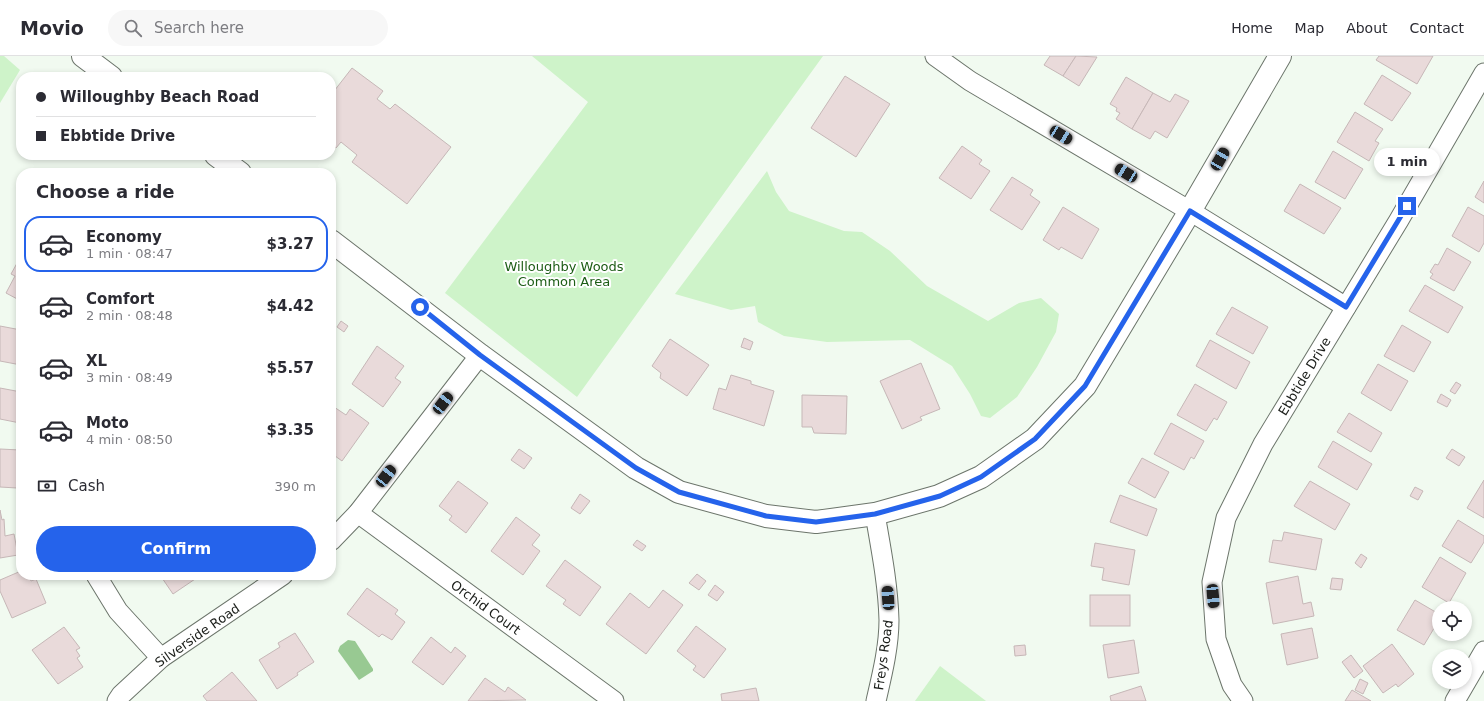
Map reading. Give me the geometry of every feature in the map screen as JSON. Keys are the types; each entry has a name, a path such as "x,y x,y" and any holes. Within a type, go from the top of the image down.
{"street":[{"path":"83,56 104,72"},
{"path":"935,56 970,81 1190,211 1346,307"},
{"path":"336,245 480,355 636,468 679,492 766,516 816,522 875,514 940,496 981,477 1035,439 1085,386 1190,211 1280,56"},
{"name":"Ebbtide Drive","path":"1243,701 1232,685 1216,639 1212,582 1226,518 1263,444 1484,73"},
{"path":"223,160 233,168"},
{"path":"336,536 358,513 480,355"},
{"name":"Orchid Court","path":"358,513 614,701"},
{"name":"Freys Road","path":"875,514 887,584 889,621 884,663 876,701"},
{"path":"99,580 118,611 161,658"},
{"name":"Silverside Road","path":"117,701 121,695 161,658 276,580"},
{"path":"1455,701 1484,651"}],"green space":[{"path":"0,56 4,56 20,70 19,72 16,72 16,77 0,103"},
{"name":"Willoughby Woods Common Area","path":"532,56 823,56 577,397 445,293 588,102"},
{"path":"767,171 776,192 789,211 844,231 862,232 890,251 927,286 988,321 1019,303 1041,298 1059,314 1056,332 1037,367 1017,397 990,418 981,416 970,394 952,366 910,340 827,342 784,336 758,322 755,306 731,310 675,294"},
{"path":"940,666 986,701 915,701"}],"shaded area":[{"path":"348,640 355,641 373,669 373,671 359,680 338,651 340,646"}],"building":[{"path":"1050,56 1076,56 1063,76 1044,65"},
{"path":"1076,56 1097,57 1079,86 1063,76"},
{"path":"1379,56 1433,56 1417,84 1376,60"},
{"path":"352,68 383,91 377,99 390,109 395,104 451,147 407,204 352,162 357,155 341,142 336,148 336,89"},
{"path":"1382,75 1411,93 1392,121 1364,104"},
{"path":"845,76 890,104 856,157 811,128"},
{"path":"1126,77 1153,93 1132,129 1116,119 1120,113 1116,111 1117,108 1110,104"},
{"path":"1153,93 1170,102 1175,94 1189,101 1167,138 1155,131 1150,139 1132,129"},
{"path":"1355,112 1383,129 1375,141 1379,143 1369,161 1337,142"},
{"path":"962,146 982,160 979,164 990,171 971,199 939,178"},
{"path":"1333,151 1363,169 1345,199 1315,182"},
{"path":"1012,177 1033,190 1030,195 1040,202 1022,230 990,210"},
{"path":"1484,181 1484,203 1475,197"},
{"path":"1300,184 1341,208 1324,234 1284,211"},
{"path":"1063,207 1099,229 1082,259 1061,247 1059,250 1043,240"},
{"path":"1468,207 1484,216 1484,243 1479,252 1452,236"},
{"path":"1447,248 1471,262 1454,291 1430,278 1433,274 1430,272 1435,264 1438,265"},
{"path":"16,265 16,298 6,293 15,276 11,274"},
{"path":"1425,285 1463,307 1448,333 1409,311"},
{"path":"1232,307 1268,327 1253,354 1216,334"},
{"path":"341,321 348,326 344,332 337,327"},
{"path":"1402,325 1431,342 1414,372 1384,356"},
{"path":"0,326 16,329 16,364 0,361"},
{"path":"744,338 753,342 750,350 741,347"},
{"path":"670,339 709,365 687,396 660,378 661,373 652,366"},
{"path":"1210,340 1250,362 1236,389 1196,366"},
{"path":"377,346 404,366 395,378 401,382 383,407 352,384"},
{"path":"921,363 940,409 920,417 922,420 902,429 880,381"},
{"path":"1378,364 1408,381 1391,411 1361,393"},
{"path":"731,375 751,381 751,384 774,391 764,426 713,409 719,388 726,390"},
{"path":"1456,382 1461,385 1455,394 1450,391"},
{"path":"1195,384 1227,402 1217,420 1214,418 1206,431 1177,415"},
{"path":"0,388 16,391 16,422 0,419"},
{"path":"1441,394 1451,400 1447,407 1437,402"},
{"path":"802,395 847,396 846,434 814,433 812,427 802,427"},
{"path":"336,408 346,415 350,409 369,423 342,461 336,457"},
{"path":"1349,413 1382,433 1371,452 1337,432"},
{"path":"1171,423 1204,441 1194,459 1191,457 1184,470 1154,454"},
{"path":"1333,441 1372,464 1357,490 1318,467"},
{"path":"0,449 16,450 16,488 0,487"},
{"path":"519,449 532,458 524,469 511,460"},
{"path":"1452,449 1465,457 1459,466 1446,458"},
{"path":"1142,458 1169,472 1155,498 1128,483"},
{"path":"1484,480 1484,518 1467,508"},
{"path":"458,481 488,503 466,533 449,520 452,516 439,506"},
{"path":"1310,481 1350,504 1335,530 1294,506"},
{"path":"1415,487 1423,491 1418,500 1410,496"},
{"path":"580,494 590,501 580,514 571,508"},
{"path":"1120,495 1157,509 1147,536 1110,522"},
{"path":"0,510 2,520 4,519 5,536 14,534 16,555 0,558"},
{"path":"516,517 540,535 532,545 540,551 523,575 491,551"},
{"path":"1458,520 1484,536 1484,542 1471,563 1442,546"},
{"path":"1284,532 1322,539 1316,570 1269,562 1273,540 1282,541"},
{"path":"637,540 646,546 642,551 633,545"},
{"path":"1095,543 1135,550 1129,585 1102,580 1104,568 1091,566"},
{"path":"1361,554 1367,558 1361,568 1355,563"},
{"path":"1440,557 1466,573 1450,601 1446,601 1422,587"},
{"path":"565,560 601,587 580,616 563,604 566,600 546,586"},
{"path":"16,573 16,580 36,580 46,603 12,618 0,591 0,580"},
{"path":"697,574 706,581 699,590 689,583"},
{"path":"1298,576 1303,604 1311,602 1314,616 1273,624 1266,583"},
{"path":"1332,578 1343,579 1341,590 1330,589"},
{"path":"163,580 194,580 173,594"},
{"path":"715,585 724,592 717,601 708,595"},
{"path":"367,588 398,610 395,614 405,622 392,640 382,634 379,637 347,614"},
{"path":"663,590 683,605 646,654 606,624 630,593 649,608"},
{"path":"1090,595 1130,595 1130,626 1090,626"},
{"path":"1415,600 1432,610 1432,632 1424,645 1397,630"},
{"path":"696,626 726,649 704,678 693,670 696,666 677,651"},
{"path":"64,627 80,648 76,650 80,656 77,658 83,667 58,684 32,650"},
{"path":"1312,628 1318,658 1287,665 1281,634"},
{"path":"295,633 314,662 277,689 259,660 280,647 278,643"},
{"path":"431,637 451,653 455,647 466,656 443,685 412,662"},
{"path":"1134,640 1139,673 1108,678 1103,645"},
{"path":"1392,644 1414,674 1398,687 1396,684 1383,693 1363,666"},
{"path":"1025,645 1026,655 1015,656 1014,646"},
{"path":"1351,655 1363,671 1354,678 1342,662"},
{"path":"232,672 257,701 207,701 203,696"},
{"path":"485,678 505,692 508,687 526,700 468,701"},
{"path":"1360,679 1368,683 1363,694 1355,690"},
{"path":"1141,686 1146,701 1111,701 1110,696"},
{"path":"756,688 759,701 722,701 721,694"},
{"path":"1352,690 1371,701 1345,701"}],"route":[{"path":"420,307 480,355 636,468 679,492 766,516 816,522 875,514 940,496 981,477 1035,439 1085,386 1190,211 1346,307 1407,206"}]}
